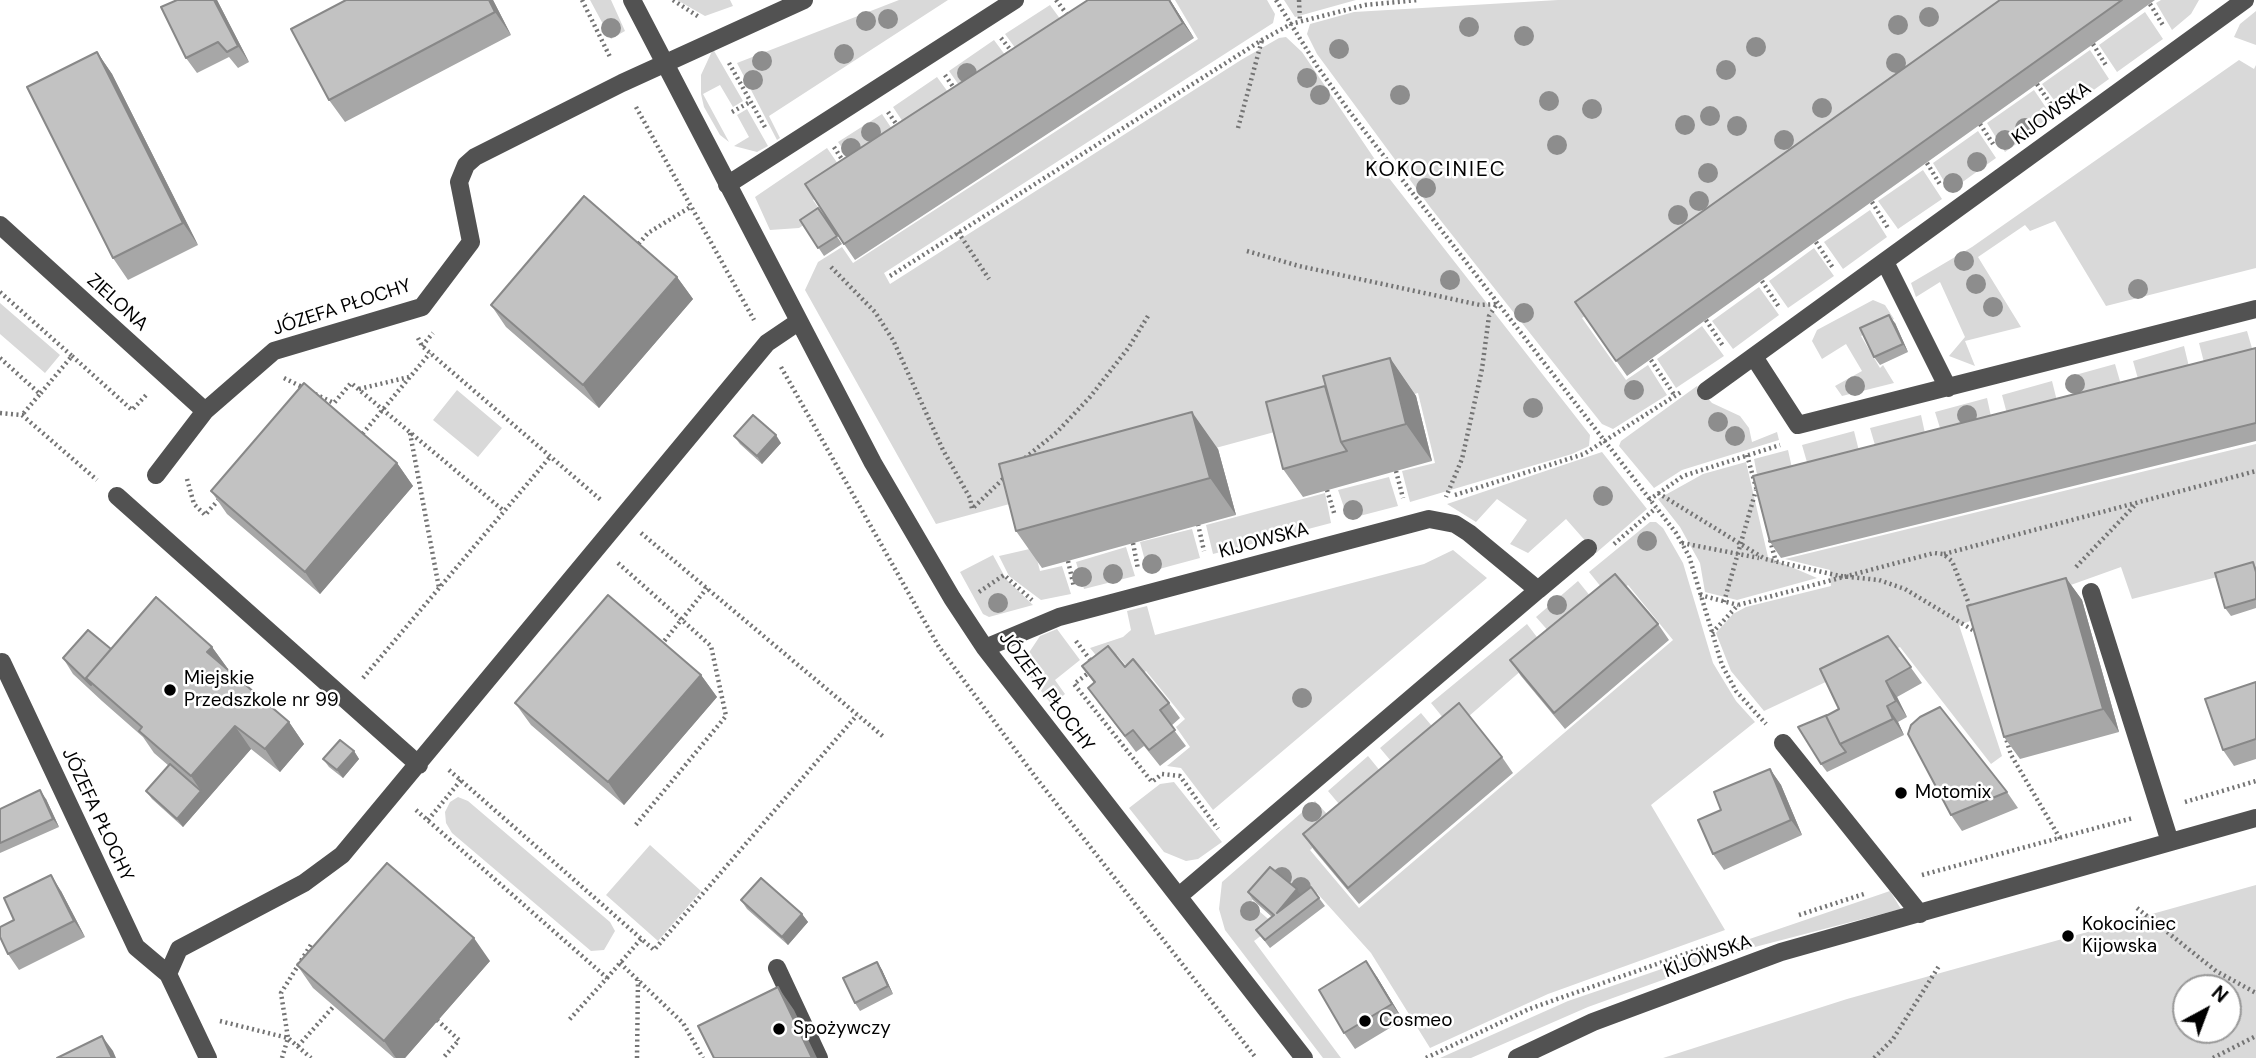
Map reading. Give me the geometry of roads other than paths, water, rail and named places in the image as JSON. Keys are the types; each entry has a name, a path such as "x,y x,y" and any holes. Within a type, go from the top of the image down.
{"street":[{"name":"JÓZEFA PŁOCHY","path":"632,0 873,463 959,608 985,648 1304,1058"},
{"path":"664,64 804,0"},
{"path":"727,185 1015,0"},
{"name":"KIJOWSKA","path":"1706,391 2245,0"},
{"name":"JÓZEFA PŁOCHY","path":"156,475 205,411 274,351 422,307 471,242 459,182 466,165 487,151 664,64"},
{"name":"ZIELONA","path":"0,225 205,411"},
{"path":"1885,262 1948,388"},
{"path":"1754,357 1798,425 2256,309"},
{"path":"168,974 179,949 304,883 342,855 767,344 798,322"},
{"path":"117,496 419,765"},
{"name":"KIJOWSKA","path":"985,648 1059,617 1429,519 1455,524 1469,533 1538,590"},
{"path":"1179,896 1588,548"},
{"path":"2091,592 2170,842"},
{"name":"JÓZEFA PŁOCHY","path":"2,662 136,947 168,974 208,1058"},
{"path":"1783,743 1920,914"},
{"name":"KIJOWSKA","path":"1517,1058 1593,1022 1781,953 2256,818"},
{"path":"777,968 819,1058"}],"place":[{"name":"Miejskie Przedszkole nr 99","path":"170,690"},
{"name":"Motomix","path":"1901,793"},
{"name":"Kokociniec Kijowska","path":"2068,936"},
{"name":"Cosmeo","path":"1365,1021"},
{"name":"Spożywczy","path":"779,1029"}],"district":[{"name":"KOKOCINIEC","path":"1436,170"}]}
